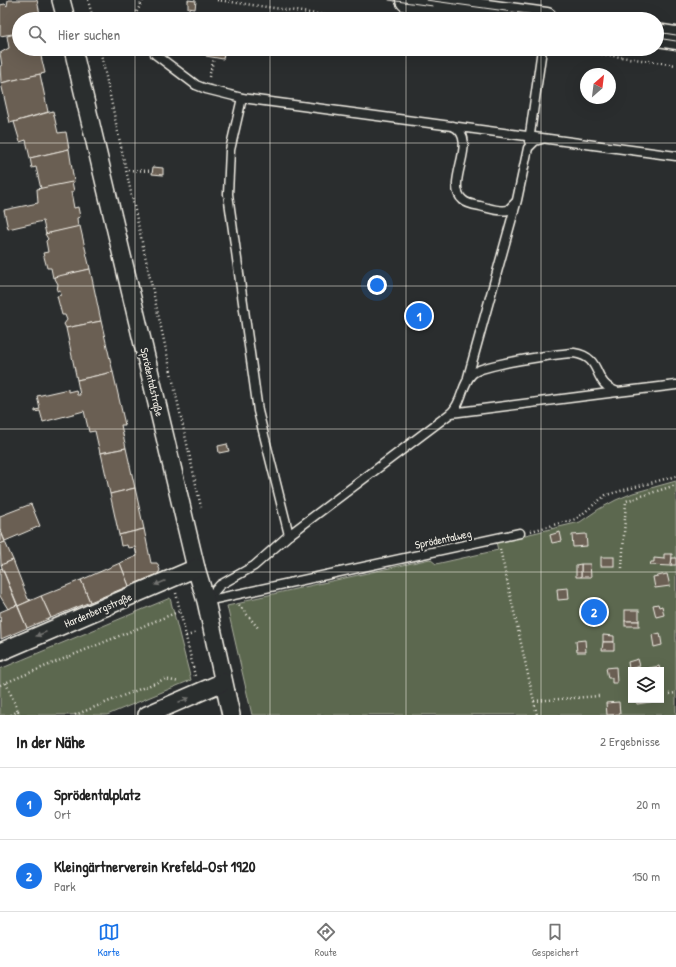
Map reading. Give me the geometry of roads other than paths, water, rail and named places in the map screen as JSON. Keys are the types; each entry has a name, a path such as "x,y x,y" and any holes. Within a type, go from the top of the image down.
{"main road":[{"path":"407,0 507,7 523,12"},
{"path":"664,36 676,38"}],"street":[{"path":"61,0 64,12"},
{"name":"Sprödentalstraße","path":"75,56 196,568 206,601 231,715"},
{"name":"Hardenbergstraße","path":"0,652 196,568"},
{"path":"147,715 223,682"}],"lane":[{"path":"158,56 196,85 242,98 676,156"},
{"path":"206,601 220,585 254,566 289,535 451,413 460,402 468,380 517,200 527,154 541,56"},
{"path":"242,98 230,150 228,194 258,411 289,535"},
{"path":"449,125 459,129 464,138 457,186 460,197 468,203 503,211 512,208 517,200"},
{"path":"527,154 531,144 544,138"},
{"path":"468,380 480,368 574,353 582,354 590,358 595,364 604,384 610,389 618,392"},
{"path":"451,413 676,384"},
{"name":"Sprödentalweg","path":"206,601 520,533"}],"tram line":[{"path":"389,0 433,6"},
{"path":"426,0 513,12"},
{"path":"664,33 676,35"},
{"path":"664,39 676,41"}],"place":[{"name":"Sprödentalplatz","path":"419,316"},
{"name":"Kleingärtnerverein Krefeld-Ost 1920","path":"594,612"}]}
